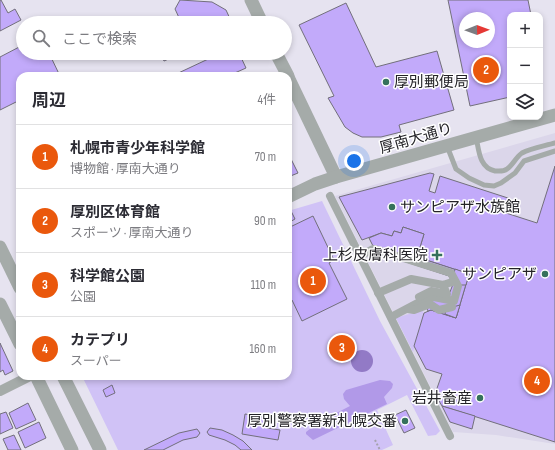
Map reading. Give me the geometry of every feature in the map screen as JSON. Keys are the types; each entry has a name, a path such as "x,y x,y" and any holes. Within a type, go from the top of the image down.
{"street":[{"path":"251,0 259,16"},
{"path":"280,60 286,72"},
{"path":"292,84 336,177"},
{"name":"厚南大通り","path":"292,195 315,184 336,177 555,115"},
{"path":"330,196 450,436"},
{"path":"0,247 16,280"},
{"path":"360,256 373,249 451,273 458,286 455,306"},
{"path":"378,293 411,279 443,285 454,280"},
{"path":"390,316 430,291 447,294 443,285"},
{"path":"390,316 428,302 455,306"},
{"path":"428,302 439,310 455,306"},
{"path":"0,304 16,336"},
{"path":"0,391 22,380"},
{"path":"38,380 72,450"},
{"path":"65,380 100,450"}],"lane":[{"path":"476,138 480,155 485,166 491,170 504,171 522,153 555,143"},
{"path":"447,146 456,169 484,186 494,186 501,183 515,173 524,160 555,151"}],"path":[{"path":"375,440 380,450"}],"shaded area":[{"path":"555,133 555,444 496,435 453,432 335,196"},
{"path":"322,201 380,321 440,431 436,435 428,436 407,395 377,410 393,445 382,450 118,450 84,380 292,380 292,210"},
{"path":"422,310 424,313 413,352 396,318"},
{"path":"362,350 370,353 373,361 370,369 362,372 354,369 351,361 354,353"},
{"path":"380,380 390,381 393,384 392,388 384,397 387,404 313,440 306,434 306,432 319,422 350,406 344,399 343,394 346,390"}],"building":[{"path":"1,0 8,13 15,9 19,16 16,16 16,23 0,31"},
{"path":"180,0 212,2 226,10 229,16 178,16 175,9"},
{"path":"448,0 528,0 530,12 507,12 507,98 470,106"},
{"name":"厚別郵便局","path":"346,3 376,67 437,51 454,110 399,125 401,132 381,137 362,137 345,127 328,98 334,96 299,25"},
{"path":"16,49 16,60 52,60 58,72 16,72 16,102 0,110 0,57"},
{"path":"206,60 242,60 246,68 237,72 181,72"},
{"path":"292,161 298,173 292,175"},
{"path":"555,166 555,442 442,406 435,394 442,374 426,369 414,346 424,313 431,310 456,318 469,274 417,257 424,234 403,227 401,233 394,231 392,236 381,233 362,240 339,197 430,173 434,174 429,191 435,193 440,176 511,199 506,213 537,223"},
{"path":"292,213 295,219 292,221"},
{"path":"313,216 334,260 329,263 347,299 302,321 292,300 292,226"},
{"path":"403,227 424,234 417,257 469,274 456,318 431,310 428,311 422,298 450,292 453,284 449,276 376,252 369,238 381,233 392,236 394,231 401,233"},
{"path":"455,269 469,274 466,285 460,285 454,274"},
{"path":"460,305 456,318 445,314 446,309"},
{"path":"0,343 13,371 5,375 3,370 0,372"},
{"path":"112,385 115,393 106,397 103,390"},
{"path":"28,403 36,420 16,429 9,413"},
{"path":"442,406 475,416 472,429 450,422"},
{"name":"厚別警察署新札幌交番","path":"406,410 415,428 404,433 395,415"},
{"path":"6,412 13,428 0,434 0,414"},
{"path":"245,414 269,418 267,428 280,430 278,440 242,434"},
{"path":"39,422 46,438 25,448 18,432"},
{"path":"210,428 222,430 233,435 243,441 252,450 241,450 225,440 209,435 207,432"},
{"path":"197,429 200,433 197,437 183,440 163,450 144,450 179,433"},
{"path":"14,435 21,450 8,450 3,439"}],"place":[{"name":"厚別区体育館","path":"486,70"},
{"name":"厚別郵便局","path":"386,82"},
{"name":"サンピアザ水族館","path":"392,207"},
{"name":"上杉皮膚科医院","path":"437,255"},
{"name":"サンピアザ","path":"545,274"},
{"name":"札幌市青少年科学館","path":"313,281"},
{"name":"科学館公園","path":"342,348"},
{"name":"カテプリ","path":"537,381"},
{"name":"岩井畜産","path":"480,398"},
{"name":"厚別警察署新札幌交番","path":"405,421"}]}
